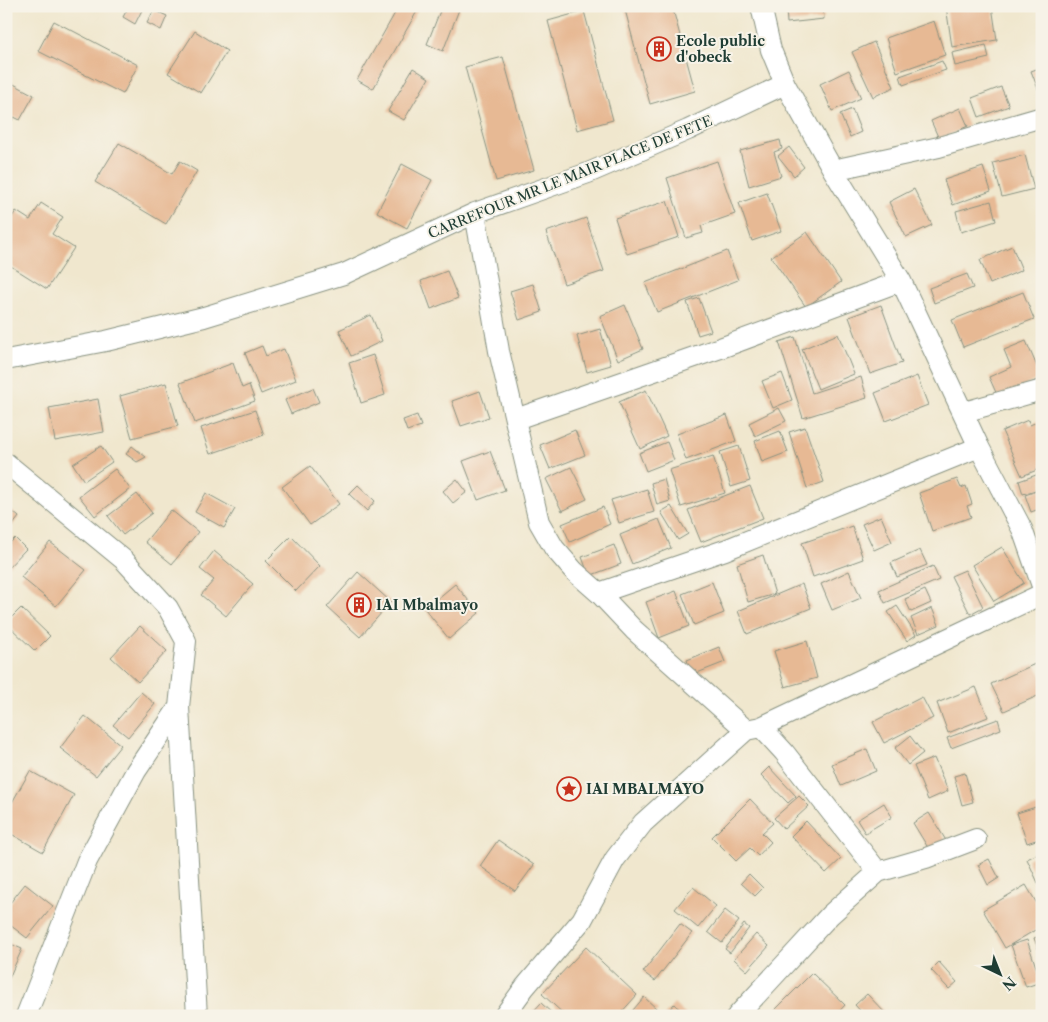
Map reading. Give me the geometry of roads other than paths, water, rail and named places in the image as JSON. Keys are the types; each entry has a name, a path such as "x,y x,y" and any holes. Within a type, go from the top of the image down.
{"street":[{"path":"761,6 771,50 785,84 901,281 979,446 1022,529 1042,586"},
{"name":"CARREFOUR MR LE MAIR PLACE DE FETE","path":"6,360 106,341 204,318 344,274 475,213 588,173 688,130 785,84"},
{"path":"834,170 939,147 1042,117"},
{"path":"475,213 499,350 539,522 554,548 574,571 599,593 634,630 784,752 878,872"},
{"path":"516,419 726,346 901,281"},
{"path":"964,412 1042,390"},
{"path":"599,593 725,550 979,446"},
{"path":"6,463 124,560 168,608 186,641 179,708 197,1016"},
{"path":"504,1016 525,987 582,920 615,859 643,822 754,729 1042,594"},
{"path":"26,1016 87,861 136,772 179,708"},
{"path":"737,1016 830,915 878,872 926,858 976,839"}],"place":[{"name":"Ecole public d'obeck","path":"659,49"},
{"name":"IAI Mbalmayo","path":"359,605"},
{"name":"IAI MBALMAYO","path":"569,789"}]}
